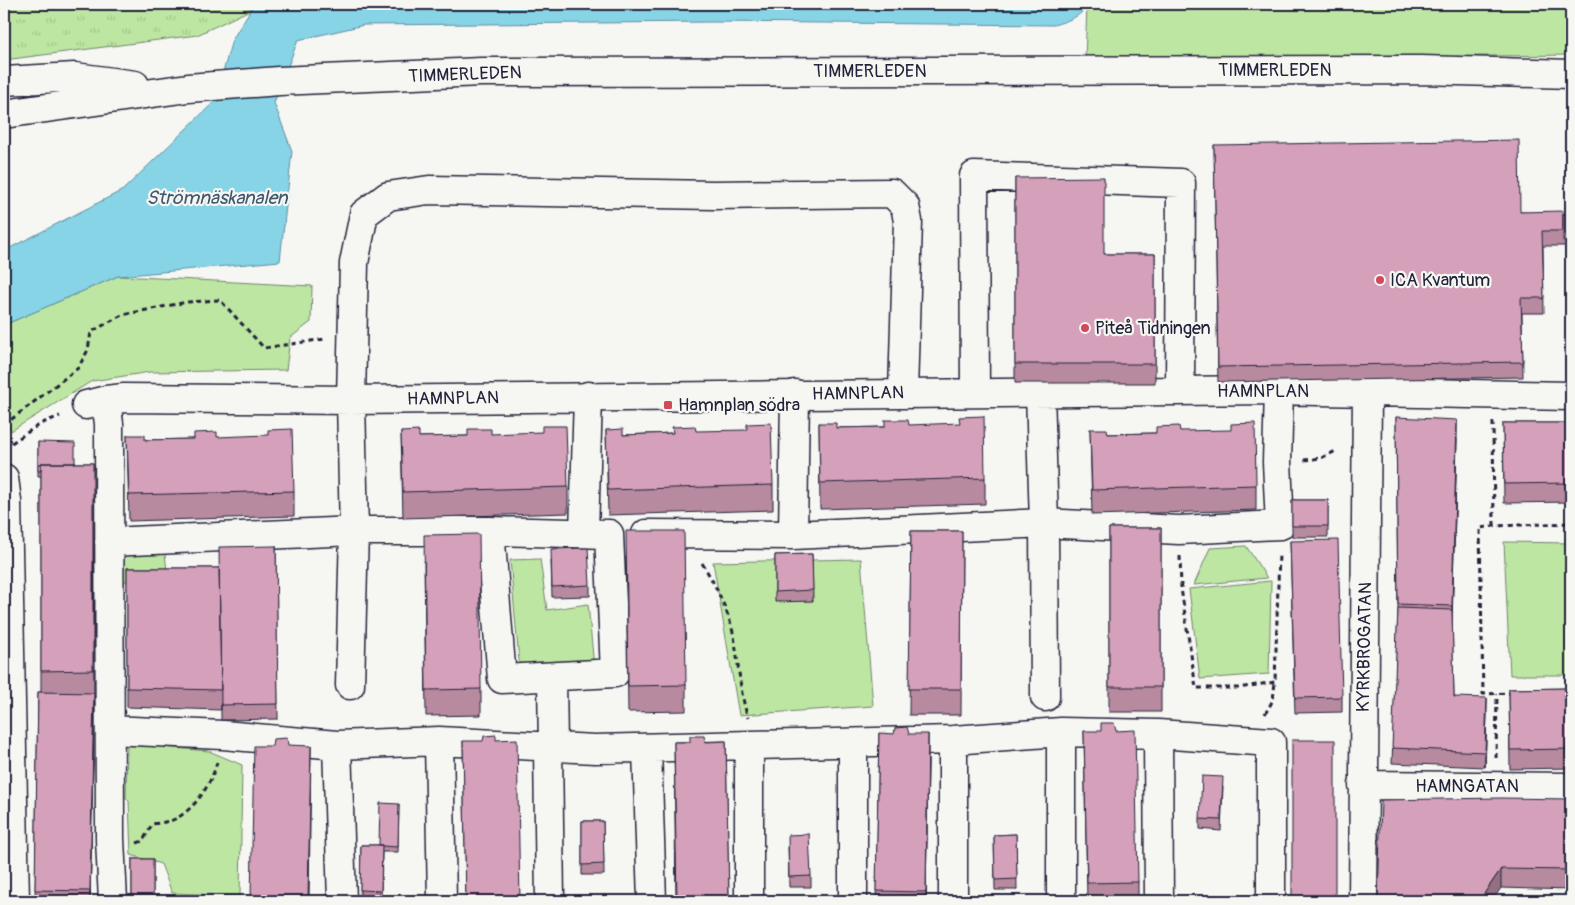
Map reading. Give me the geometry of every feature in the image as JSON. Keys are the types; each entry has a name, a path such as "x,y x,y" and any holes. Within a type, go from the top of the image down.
{"street":[{"name":"TIMMERLEDEN","path":"4,114 178,89 332,78 491,72 1421,70 1571,74"},
{"name":"TIMMERLEDEN","path":"4,81 75,77 178,89"},
{"path":"976,392 974,176 1181,183 1180,391"},
{"path":"350,685 354,531 351,400 354,263 364,214 388,196 429,190 714,195 892,193 905,206 908,221 903,393"},
{"path":"109,542 354,531 490,530 596,534 793,535 1044,523 1179,530 1280,525 1277,462 1279,390"},
{"name":"HAMNPLAN","path":"96,402 1279,390 1571,396"},
{"path":"1040,392 1044,523 1045,697"},
{"name":"KYRKBROGATAN","path":"1363,901 1367,392"},
{"path":"793,535 795,394"},
{"path":"490,530 502,679 615,673 596,534 588,396"},
{"path":"96,402 109,424 110,839 113,901"},
{"path":"4,478 7,501 15,901"},
{"path":"550,901 552,677"},
{"path":"110,730 223,735 337,745 438,741 551,747 647,749 749,734 853,744 953,740 1061,732 1158,734 1271,742 1271,901"},
{"path":"1061,732 1061,901"},
{"path":"749,734 749,901"},
{"path":"1158,734 1159,901"},
{"path":"953,740 953,901"},
{"path":"438,741 442,901"},
{"path":"853,744 853,901"},
{"path":"337,745 342,901"},
{"path":"647,749 652,901"},
{"name":"HAMNGATAN","path":"1363,785 1571,787"}],"path":[{"path":"4,425 78,368 88,350 91,332 122,315 187,302 220,300 264,348 353,334"},
{"path":"4,448 40,424 96,402"},
{"path":"1493,417 1494,526"},
{"path":"1321,458 1342,446"},
{"path":"1515,693 1483,694 1480,528 1571,523"},
{"path":"1179,530 1181,588 1196,688 1238,688 1275,682 1280,525"},
{"path":"675,534 699,558 715,583 735,640 742,698 749,734"},
{"path":"1496,763 1497,694"},
{"path":"110,839 130,845 143,841 152,824 175,819 190,808 204,791 216,769 223,735"}],"green space":[{"path":"4,4 254,4 250,10 197,35 4,60"},
{"path":"1087,4 1571,4 1571,55 1085,61"},
{"path":"118,276 312,286 311,322 290,338 286,370 150,372 92,381 11,431 4,414 4,325"},
{"path":"1504,542 1571,543 1571,675 1510,675"},
{"path":"1246,546 1267,578 1194,585 1210,548"},
{"path":"165,554 168,580 125,581 119,600 117,555"},
{"path":"540,559 547,610 588,604 594,667 520,672 510,560"},
{"path":"861,559 873,706 739,715 713,562"},
{"path":"1271,581 1269,674 1200,679 1189,589"},
{"path":"127,744 209,751 242,765 240,896 172,893 161,864 131,855 129,801 126,798"}],"water":[{"name":"Strömnäskanalen","path":"254,4 1087,4 1078,15 1054,25 712,22 364,25 298,40 274,103 292,151 280,261 118,276 4,325 4,251 123,190 215,101 232,40"}],"building":[{"name":"ICA Kvantum","path":"1519,140 1520,212 1563,211 1563,231 1542,231 1544,298 1521,298 1523,362 1218,367 1214,145"},
{"name":"Piteå Tidningen","path":"1104,177 1104,254 1155,254 1155,364 1015,364 1015,178"},
{"path":"1563,214 1571,214 1571,241 1563,241"},
{"path":"984,416 985,478 820,483 819,423 836,423 836,428 885,427 885,420 908,420 909,425 960,423 959,417"},
{"path":"1396,417 1457,420 1452,606 1398,604"},
{"path":"771,423 773,485 608,490 606,430 623,429 623,435 673,433 672,427 695,426 696,431 747,430 747,424"},
{"path":"1255,423 1256,485 1092,490 1090,429 1107,429 1108,434 1156,433 1156,427 1179,426 1180,431 1231,430 1231,424"},
{"path":"1503,423 1571,423 1571,483 1504,484"},
{"path":"542,426 566,426 568,487 403,492 401,432 419,431 419,437 468,436 468,429 491,429 491,434 542,432"},
{"path":"292,429 294,491 129,495 127,435 145,435 145,440 194,439 194,433 217,432 217,437 268,435 268,430"},
{"path":"38,442 75,443 75,463 41,463 41,471 38,471"},
{"path":"41,463 93,463 93,670 41,671"},
{"path":"1292,500 1328,500 1328,526 1292,526"},
{"path":"1109,528 1161,528 1161,687 1109,687"},
{"path":"626,531 684,531 686,685 628,686"},
{"path":"911,531 962,531 961,689 909,689"},
{"path":"479,534 481,689 426,690 424,535"},
{"path":"1338,540 1342,697 1295,698 1290,541"},
{"path":"276,546 278,704 221,705 219,547"},
{"path":"588,548 590,585 552,587 551,549"},
{"path":"812,554 813,590 775,592 775,555"},
{"path":"127,568 219,568 221,690 127,688"},
{"path":"1398,608 1452,610 1454,697 1487,698 1485,752 1392,748"},
{"path":"1571,688 1571,749 1510,750 1509,689"},
{"path":"38,692 94,693 90,891 35,890"},
{"path":"1101,723 1114,723 1116,731 1135,730 1138,882 1087,883 1084,731 1101,731"},
{"path":"907,727 909,734 928,734 926,892 876,891 879,733 894,734 895,728"},
{"path":"496,735 496,740 517,739 520,901 466,901 463,741 483,741 484,736"},
{"path":"690,736 704,736 705,742 726,741 729,900 677,901 674,742 690,742"},
{"path":"287,738 288,745 311,746 308,901 251,900 254,746 272,746 273,739"},
{"path":"1292,740 1335,740 1335,901 1292,901"},
{"path":"1202,776 1223,777 1221,820 1200,819"},
{"path":"1571,799 1571,870 1501,869 1479,901 1378,901 1381,800"},
{"path":"380,803 399,804 398,847 379,845"},
{"path":"582,821 603,821 604,864 582,865"},
{"path":"809,834 811,876 789,877 788,835"},
{"path":"1016,834 1017,879 995,880 994,835"},
{"path":"361,845 382,845 381,891 360,890"},
{"path":"132,859 153,859 153,900 132,900"}],"place":[{"name":"ICA Kvantum","path":"1380,280"},
{"name":"Piteå Tidningen","path":"1085,328"},
{"name":"Hamnplan södra","path":"668,405"}]}
